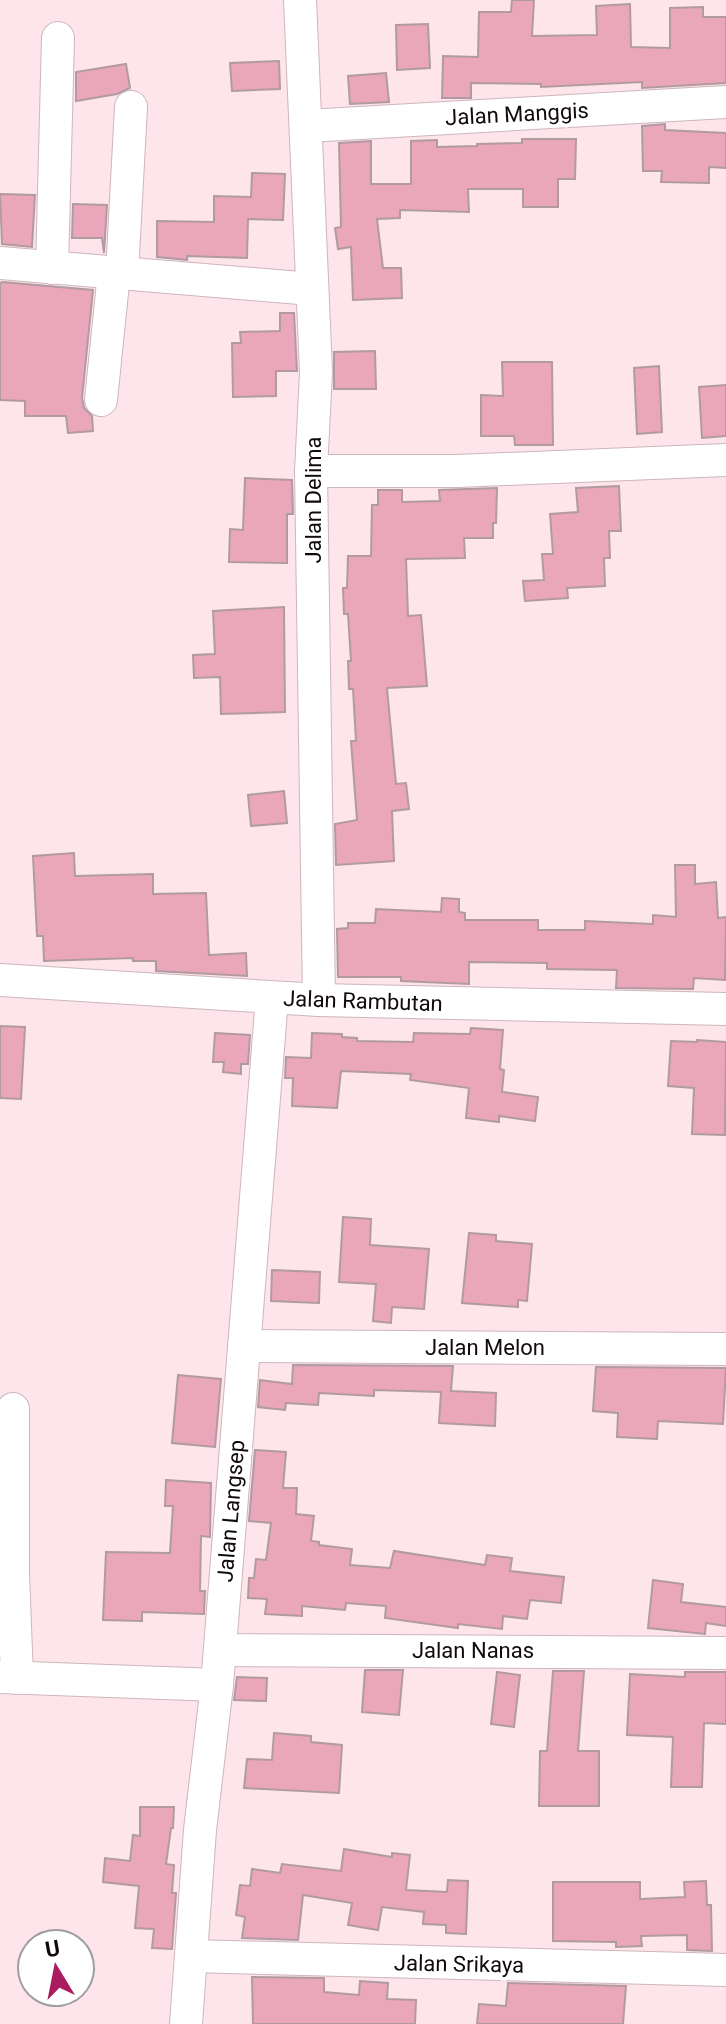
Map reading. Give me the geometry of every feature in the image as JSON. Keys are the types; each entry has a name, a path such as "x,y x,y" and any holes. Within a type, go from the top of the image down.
{"street":[{"name":"Jalan Delima","path":"300,0 316,372 311,471 319,1000"},
{"path":"52,268 58,38"},
{"name":"Jalan Manggis","path":"307,126 726,102"},
{"path":"101,400 118,274 131,107"},
{"path":"0,263 312,289"},
{"path":"311,471 457,471 726,460"},
{"name":"Jalan Rambutan","path":"0,980 319,1000 726,1009"},
{"name":"Jalan Langsep","path":"186,2024 200,1830 220,1650 272,998"},
{"name":"Jalan Melon","path":"244,1346 726,1349"},
{"path":"13,1409 13,1573 8,1677 217,1685"},
{"name":"Jalan Nanas","path":"220,1650 726,1653"},
{"name":"Jalan Srikaya","path":"192,1956 726,1970"}],"building":[{"path":"512,0 534,0 532,36 597,35 596,6 630,4 631,47 670,48 670,8 703,7 703,17 726,17 726,83 642,88 642,82 541,87 541,84 471,83 471,98 442,98 443,56 478,57 479,12 511,12"},
{"path":"428,24 430,68 397,70 396,25"},
{"path":"279,61 280,89 232,91 230,63"},
{"path":"126,64 130,88 117,94 76,101 76,72"},
{"path":"386,73 389,102 350,104 348,76"},
{"path":"665,124 665,130 726,133 726,168 709,167 709,183 661,182 662,171 643,171 642,126"},
{"path":"522,139 576,139 575,179 558,179 558,207 523,207 523,189 468,189 469,212 400,210 400,218 377,219 383,268 401,268 402,298 353,300 351,247 338,249 335,228 341,227 339,143 371,141 371,184 411,184 411,141 437,140 437,147 522,143"},
{"path":"252,173 285,174 283,220 248,219 247,258 187,256 187,260 157,257 157,221 214,222 214,196 251,197"},
{"path":"0,194 35,195 32,247 2,244"},
{"path":"73,204 107,205 104,253 102,238 72,238"},
{"path":"2,282 93,290 82,398 84,408 92,416 93,431 68,433 66,416 25,416 25,401 0,400"},
{"path":"280,313 294,313 297,371 276,371 276,396 233,397 232,343 241,343 240,332 280,331"},
{"path":"375,351 376,389 334,389 334,352"},
{"path":"502,362 552,362 553,445 515,445 514,436 481,436 481,395 503,396"},
{"path":"659,366 662,432 637,434 634,368"},
{"path":"726,385 726,436 702,438 699,387"},
{"path":"245,478 292,480 293,514 287,514 287,563 229,562 230,529 243,530"},
{"path":"619,486 621,531 609,531 610,558 604,558 605,586 567,588 568,598 525,601 523,581 544,580 542,554 553,554 550,514 578,512 576,488"},
{"path":"497,488 493,538 464,538 465,558 406,559 408,616 421,615 427,686 387,688 396,784 406,783 409,809 392,811 394,861 336,865 335,824 357,820 351,741 356,741 353,689 349,689 348,661 351,661 343,588 347,588 348,556 371,556 372,505 378,505 378,490 402,490 402,502 440,501 439,490"},
{"path":"284,607 285,712 221,714 220,677 194,678 193,655 215,654 213,611"},
{"path":"284,791 287,823 251,826 248,795"},
{"path":"74,853 75,876 153,874 153,894 206,893 209,955 246,953 247,976 156,971 156,961 133,961 133,958 44,961 43,936 37,936 33,856"},
{"path":"675,865 695,865 695,884 716,882 718,918 726,917 725,980 694,978 693,989 616,988 617,970 547,969 547,963 469,962 469,984 401,981 401,977 338,977 337,929 348,928 348,923 375,923 376,909 441,912 442,898 459,899 459,912 465,913 465,920 538,920 538,930 585,930 585,921 653,924 653,915 676,917"},
{"path":"0,1026 25,1027 21,1099 0,1098"},
{"path":"471,1028 503,1030 502,1092 538,1097 535,1121 499,1116 499,1122 466,1118 469,1088 410,1080 411,1074 341,1071 337,1108 292,1106 293,1078 285,1078 286,1057 311,1058 312,1033 342,1034 342,1037 357,1038 357,1041 413,1042 414,1033 470,1034"},
{"path":"215,1033 250,1035 248,1064 241,1064 241,1074 223,1072 224,1062 213,1062"},
{"path":"671,1041 726,1042 725,1135 692,1134 694,1088 668,1086"},
{"path":"343,1217 371,1219 370,1245 429,1249 424,1309 392,1307 391,1323 373,1321 376,1284 339,1282"},
{"path":"469,1233 496,1235 496,1241 532,1244 527,1301 518,1300 518,1307 462,1303"},
{"path":"272,1270 320,1272 319,1303 271,1301"},
{"path":"293,1365 453,1366 451,1391 496,1393 495,1426 439,1423 441,1392 374,1390 374,1396 319,1393 318,1405 286,1403 285,1410 258,1407 260,1380 292,1384"},
{"path":"596,1367 726,1368 723,1424 658,1421 657,1439 617,1437 618,1413 593,1411"},
{"path":"178,1375 221,1379 215,1447 172,1443"},
{"path":"255,1450 286,1452 283,1488 297,1488 296,1514 314,1516 311,1541 352,1549 350,1565 390,1568 394,1551 485,1565 487,1555 512,1558 510,1571 564,1577 561,1603 530,1600 527,1619 503,1616 502,1629 458,1624 458,1628 385,1618 386,1606 346,1603 345,1610 302,1606 302,1616 265,1614 267,1599 248,1598 249,1578 254,1578 256,1559 266,1560 271,1523 249,1521"},
{"path":"166,1480 211,1483 210,1537 201,1536 200,1591 205,1591 204,1614 142,1612 142,1621 103,1620 106,1552 170,1553 173,1506 165,1506"},
{"path":"653,1580 683,1584 681,1602 726,1607 726,1626 706,1623 705,1634 648,1628"},
{"path":"365,1670 403,1670 399,1715 362,1712"},
{"path":"553,1671 584,1671 578,1751 599,1751 599,1806 539,1806 540,1751 547,1751"},
{"path":"497,1672 520,1675 514,1727 491,1724"},
{"path":"685,1672 726,1672 726,1724 704,1723 702,1787 671,1787 673,1737 627,1735 630,1674 685,1677"},
{"path":"237,1677 267,1678 266,1701 234,1700"},
{"path":"274,1733 311,1736 311,1742 342,1745 339,1793 244,1788 247,1759 272,1760"},
{"path":"140,1807 174,1807 166,1864 174,1865 172,1893 176,1893 172,1949 152,1948 154,1929 135,1928 139,1886 103,1882 105,1858 130,1861 133,1835 140,1836"},
{"path":"344,1849 392,1857 392,1853 410,1855 406,1890 447,1892 448,1880 468,1881 466,1934 446,1933 446,1925 423,1924 424,1912 382,1907 378,1930 348,1925 352,1903 303,1895 298,1940 242,1938 245,1917 236,1915 240,1885 250,1886 252,1869 280,1873 282,1864 341,1871"},
{"path":"706,1881 707,1905 711,1905 712,1951 687,1950 687,1935 641,1936 642,1946 616,1947 616,1942 553,1941 553,1882 640,1882 640,1899 685,1897 684,1882"},
{"path":"252,1977 324,1978 324,1992 359,1995 360,1981 388,1983 387,1999 416,2000 415,2024 253,2024"},
{"path":"508,1983 626,1986 623,2024 477,2024 479,2004 506,2006"}]}
